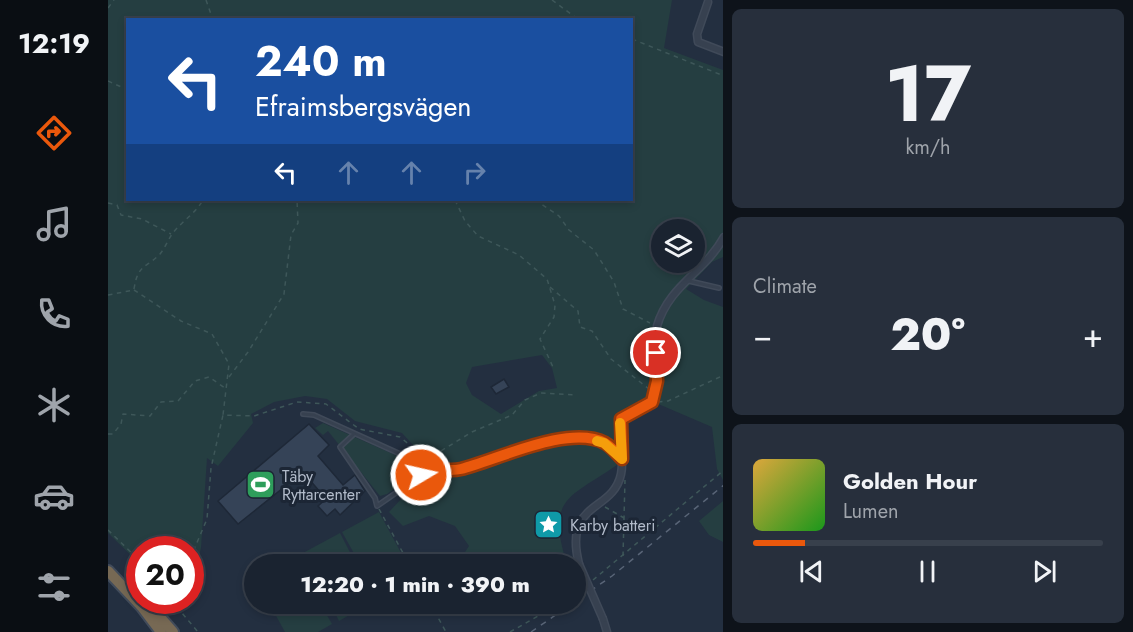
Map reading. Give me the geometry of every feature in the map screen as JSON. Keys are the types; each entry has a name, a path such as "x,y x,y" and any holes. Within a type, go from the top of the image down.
{"highway":[{"path":"108,562 126,580"},
{"path":"108,571 142,607 161,632"},
{"path":"157,614 173,632"}],"street":[{"path":"708,2 697,34 698,42 723,52"},
{"path":"607,632 579,564 573,542 579,524 618,484 622,459 621,419 652,402 655,393 657,326 670,296 716,250 723,237"}],"lane":[{"path":"686,280 719,288"},
{"path":"303,414 314,415 432,468 459,470 527,446 575,439 604,443 622,459"},
{"path":"354,434 340,447 375,498 377,506 432,468"}],"path":[{"path":"108,8 114,0"},
{"path":"206,0 212,18"},
{"path":"552,0 576,18"},
{"path":"633,39 723,76"},
{"path":"108,81 126,89"},
{"path":"134,290 136,275 142,265 160,253 172,234 196,213 202,201"},
{"path":"227,378 237,370 284,294 291,235 298,223 297,201"},
{"path":"455,201 465,221 478,236 519,255 546,279 555,305 554,317 540,339 553,367"},
{"path":"536,201 559,216 569,230 594,250 614,282 623,309 657,326"},
{"path":"108,203 117,206 121,215 142,219 172,234"},
{"path":"549,286 578,311 580,327 592,331 611,359 655,393"},
{"path":"108,296 134,290 181,321 212,334 229,364 223,415 211,468 207,519 200,536"},
{"path":"652,402 668,401 723,375"},
{"path":"108,434 113,434 121,424 123,414 150,416 161,402 178,401 195,381 209,377 226,388"},
{"path":"223,415 254,416 297,402 326,404 359,429 400,437 423,456 431,458 472,432 512,415 525,400 541,393 576,395"},
{"path":"592,582 723,470"},
{"path":"623,557 625,471"},
{"path":"377,506 403,554"},
{"path":"595,506 610,508 625,518"},
{"path":"108,530 126,547"},
{"path":"183,614 198,632"},
{"path":"436,614 446,632"},
{"path":"510,632 542,614"}],"green space":[{"path":"108,0 672,0 664,48 723,70 723,257 712,262 705,269 705,219 651,219 651,273 701,273 686,289 704,300 723,307 723,480 717,469 712,427 656,403 649,396 616,418 617,465 586,485 566,502 561,512 559,525 564,554 464,554 469,546 455,526 429,516 403,526 389,512 416,483 427,477 424,457 402,433 355,421 327,399 305,396 274,402 251,414 253,423 218,466 207,458 202,536 126,536 126,550 108,533","holes":["542,355 552,368 557,388 539,391 501,414 472,395 466,383 472,367"]},
{"path":"323,423 420,466 422,469 387,494 380,496 328,431 323,435 315,428"},
{"path":"723,501 723,542 709,535 699,521"},
{"path":"379,512 402,554 354,554 342,532"},
{"path":"340,533 351,554 304,554"},
{"path":"275,614 326,614 332,624 318,632 285,632"},
{"path":"336,614 351,614 339,621"}],"building":[{"path":"504,379 509,387 496,394 491,387"},
{"name":"Täby Ryttarcenter","path":"309,424 329,445 318,456 343,485 355,475 365,491 340,515 335,509 327,516 318,506 326,499 303,472 238,524 218,501"}],"railway":[{"path":"531,632 612,576 723,486"}],"slow traffic":[{"path":"597,441 614,450 622,459 620,423"}],"place":[{"name":"Täby Ryttarcenter","path":"261,485"},
{"name":"Karby batteri","path":"549,525"}],"route":[{"path":"421,475 432,468 445,471 459,470 527,446 575,439 604,443 622,459 621,419 652,402 657,381 656,353"}]}
